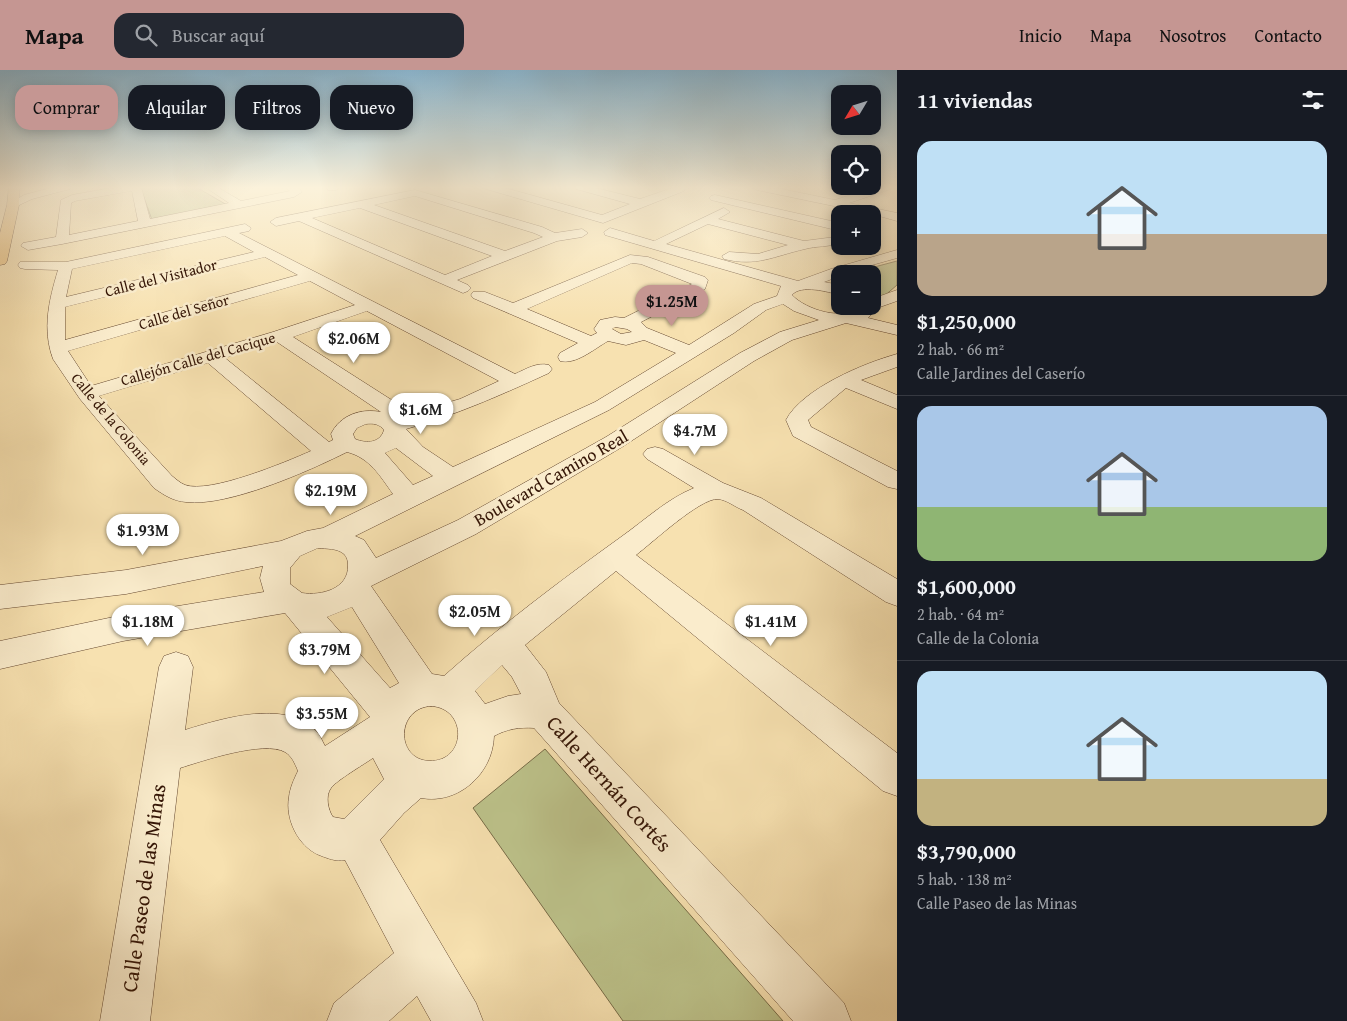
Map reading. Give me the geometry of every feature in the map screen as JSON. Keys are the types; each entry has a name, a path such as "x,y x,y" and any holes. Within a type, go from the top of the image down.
{"main road":[{"path":"0,261 4,231"}],"street":[{"path":"62,240 63,231"},
{"path":"28,246 104,231"},
{"path":"25,265 66,266 230,231"},
{"path":"333,231 463,288"},
{"path":"436,231 505,256"},
{"path":"541,231 554,237"},
{"path":"444,280 568,231"},
{"path":"614,231 792,291 824,287 831,288"},
{"path":"683,231 664,240 748,260 759,259 804,245 831,240"},
{"path":"751,231 804,245"},
{"path":"227,232 515,382"},
{"name":"Calle del Visitador","path":"56,304 265,252"},
{"name":"Boulevard Camino Real","path":"881,253 896,254"},
{"name":"Boulevard Camino Real","path":"327,538 602,406 760,307 836,272 866,255"},
{"path":"514,309 630,259 643,260 700,280 700,286 619,334 567,356"},
{"name":"Calle de la Colonia","path":"66,266 56,304 57,348 86,393 163,482 174,491 185,494 218,491 258,480 347,448 383,446 394,438 400,427"},
{"name":"Calle del Señor","path":"57,348 311,276"},
{"path":"792,291 790,304 812,313 897,330"},
{"path":"480,295 514,309 619,334 682,357"},
{"path":"881,303 897,295"},
{"name":"Callejón Calle del Cacique","path":"86,393 279,336 367,306"},
{"path":"881,311 897,318"},
{"name":"Boulevard Camino Real","path":"360,583 467,527 614,442 771,344 786,336 844,318 862,315"},
{"path":"279,336 400,427 408,448 423,460 452,477"},
{"path":"210,355 347,448 384,464 409,497"},
{"path":"897,360 844,380 800,414 796,420 801,431 897,481"},
{"path":"347,448 342,434 344,429 354,421 378,418 400,427 468,402 542,369"},
{"path":"844,380 897,403"},
{"path":"655,454 716,490 732,494 752,504 897,594"},
{"path":"360,583 436,691 462,700 471,712 476,726 476,741 471,756 461,768 447,776 432,780 415,778 401,770 391,758 386,743 388,721 398,703 410,695 436,691 504,644 687,503 701,494 716,490"},
{"path":"0,597 126,582 290,550 308,541 327,538 339,539 358,549 363,557 365,567 360,583 348,596 329,605 309,607 292,603 123,628 0,655"},
{"path":"290,550 277,566 274,575 275,585 279,593 292,603 388,721"},
{"path":"616,556 897,777"},
{"name":"Calle Hernán Cortés","path":"504,644 527,669 540,698 543,712 826,1021"},
{"name":"Calle Paseo de las Minas","path":"125,1021 176,667"},
{"path":"476,726 511,710 526,709 543,712"},
{"path":"388,721 318,773 312,781 307,795 307,810 310,821 320,833 331,839 344,841 355,837 390,799 415,778"},
{"path":"164,754 233,735 267,730 284,732 302,742 318,773"},
{"path":"355,837 458,1021"},
{"path":"352,1021 423,959"}],"green space":[{"path":"897,261 897,285 881,298 881,265"},
{"path":"545,749 783,1021 623,1021 473,808"}]}
